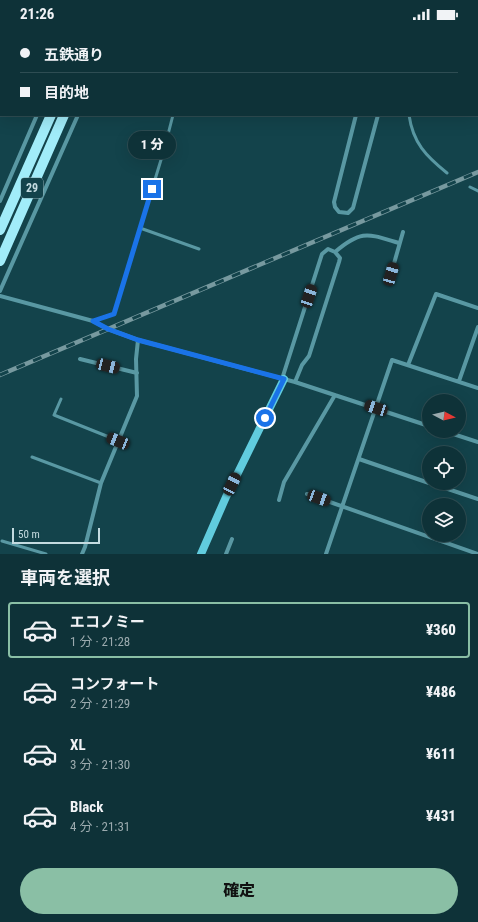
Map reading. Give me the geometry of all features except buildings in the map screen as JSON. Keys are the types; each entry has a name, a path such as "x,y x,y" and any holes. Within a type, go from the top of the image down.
{"main road":[{"name":"29","path":"0,230 51,116"},
{"name":"29","path":"0,261 64,116"}],"street":[{"path":"0,201 37,116"},
{"path":"0,291 78,116"},
{"path":"356,116 334,202 335,207 339,212 348,213 353,208 378,116"},
{"path":"391,274 402,232"},
{"path":"336,252 348,241 360,235 373,236 399,243"},
{"path":"201,554 226,497 283,379 322,254 328,249 336,252 340,258 339,262 309,356 302,365 294,382"},
{"path":"408,365 436,294 478,308"},
{"path":"0,296 93,321 108,329 138,340 294,382 422,424"},
{"path":"459,381 478,327"},
{"path":"82,554 101,483 137,396 136,359 138,340"},
{"path":"80,359 137,373"},
{"path":"326,554 392,360 478,388"},
{"path":"279,500 284,482 336,395"},
{"path":"466,438 478,442"},
{"path":"358,459 422,480"},
{"path":"451,490 478,499"},
{"path":"307,494 478,554"},
{"path":"226,554 232,539"}],"lane":[{"path":"93,321 114,314 174,116"},
{"path":"409,116 416,139 429,158 447,173"},
{"path":"470,187 478,191"},
{"path":"140,228 199,249"},
{"path":"61,399 54,416 118,441"},
{"path":"32,458 101,483"},
{"path":"2,541 46,554"}],"railway":[{"path":"0,375 478,172"}],"route":[{"path":"152,189 114,314 93,321 108,329 138,340 284,379 265,418"}]}
